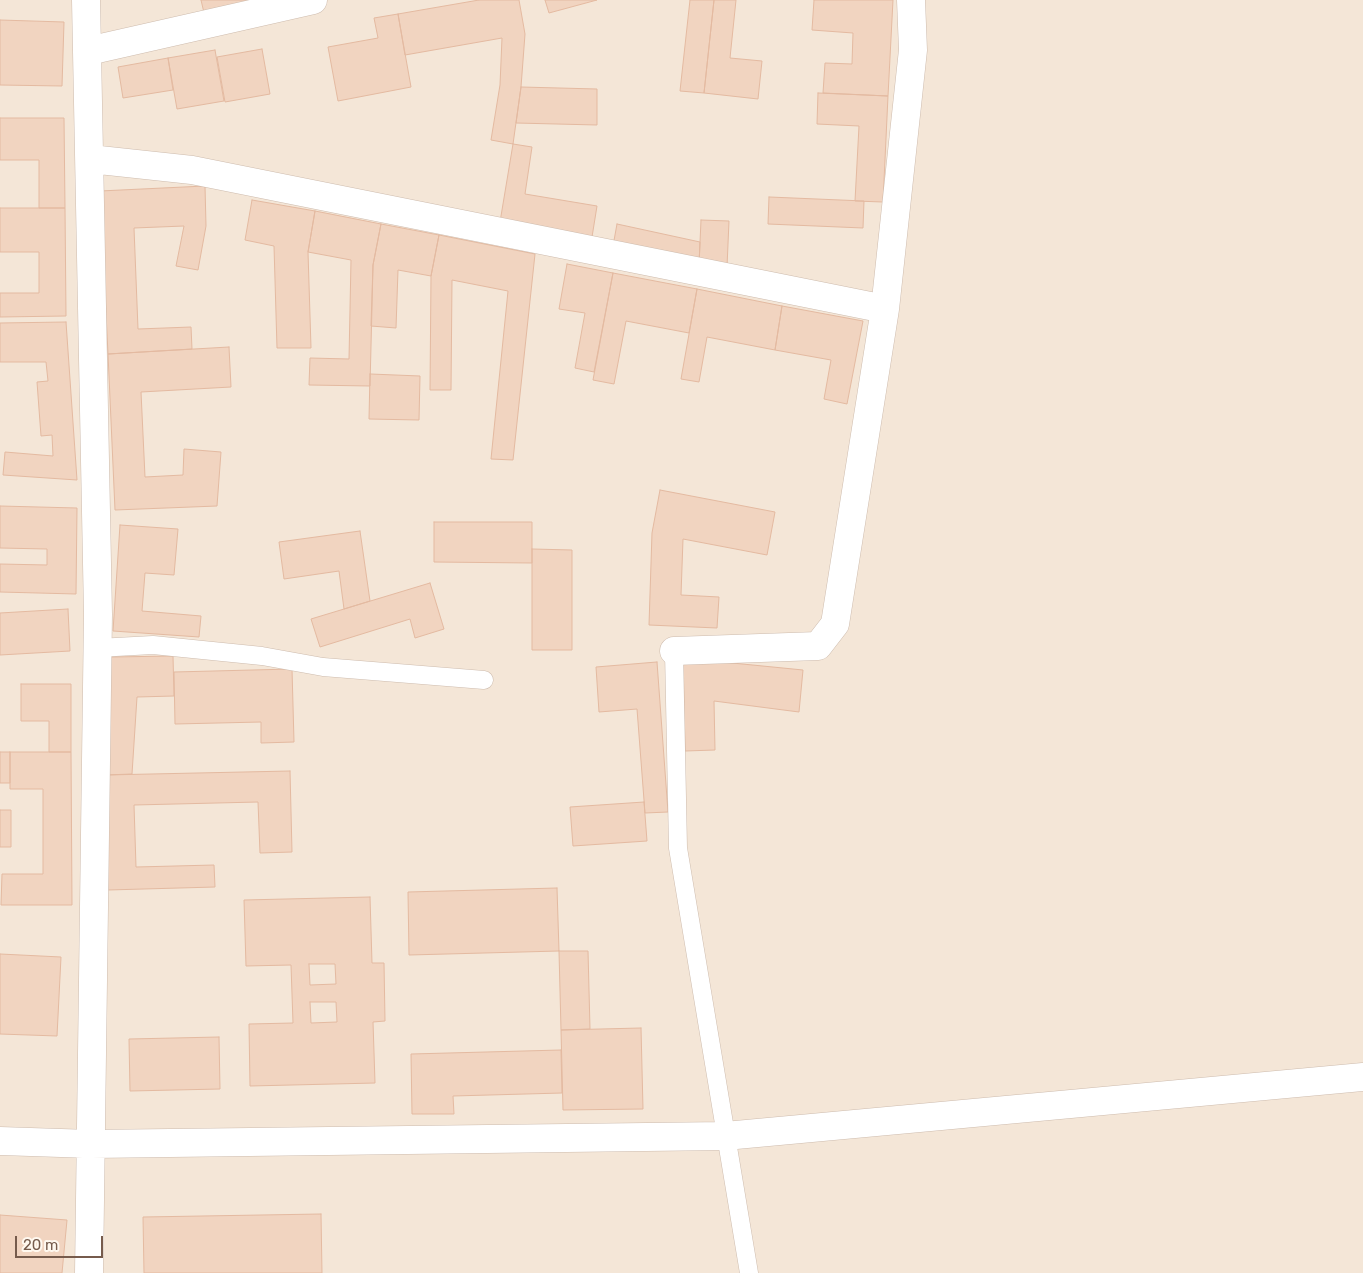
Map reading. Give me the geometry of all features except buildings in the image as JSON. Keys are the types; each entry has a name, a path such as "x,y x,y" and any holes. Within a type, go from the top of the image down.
{"street":[{"path":"86,0 97,648 89,1273"},
{"path":"88,51 313,0"},
{"path":"674,651 818,646 835,624 885,309 913,50 911,0"},
{"path":"90,159 192,170 885,309"},
{"path":"0,1141 91,1144 725,1136 1363,1077"}],"lane":[{"path":"97,648 153,645 262,656 324,667 484,680"},
{"path":"674,651 678,848 749,1273"}],"shaded area":[{"path":"0,0 1363,0 1363,1273 0,1273"}]}
